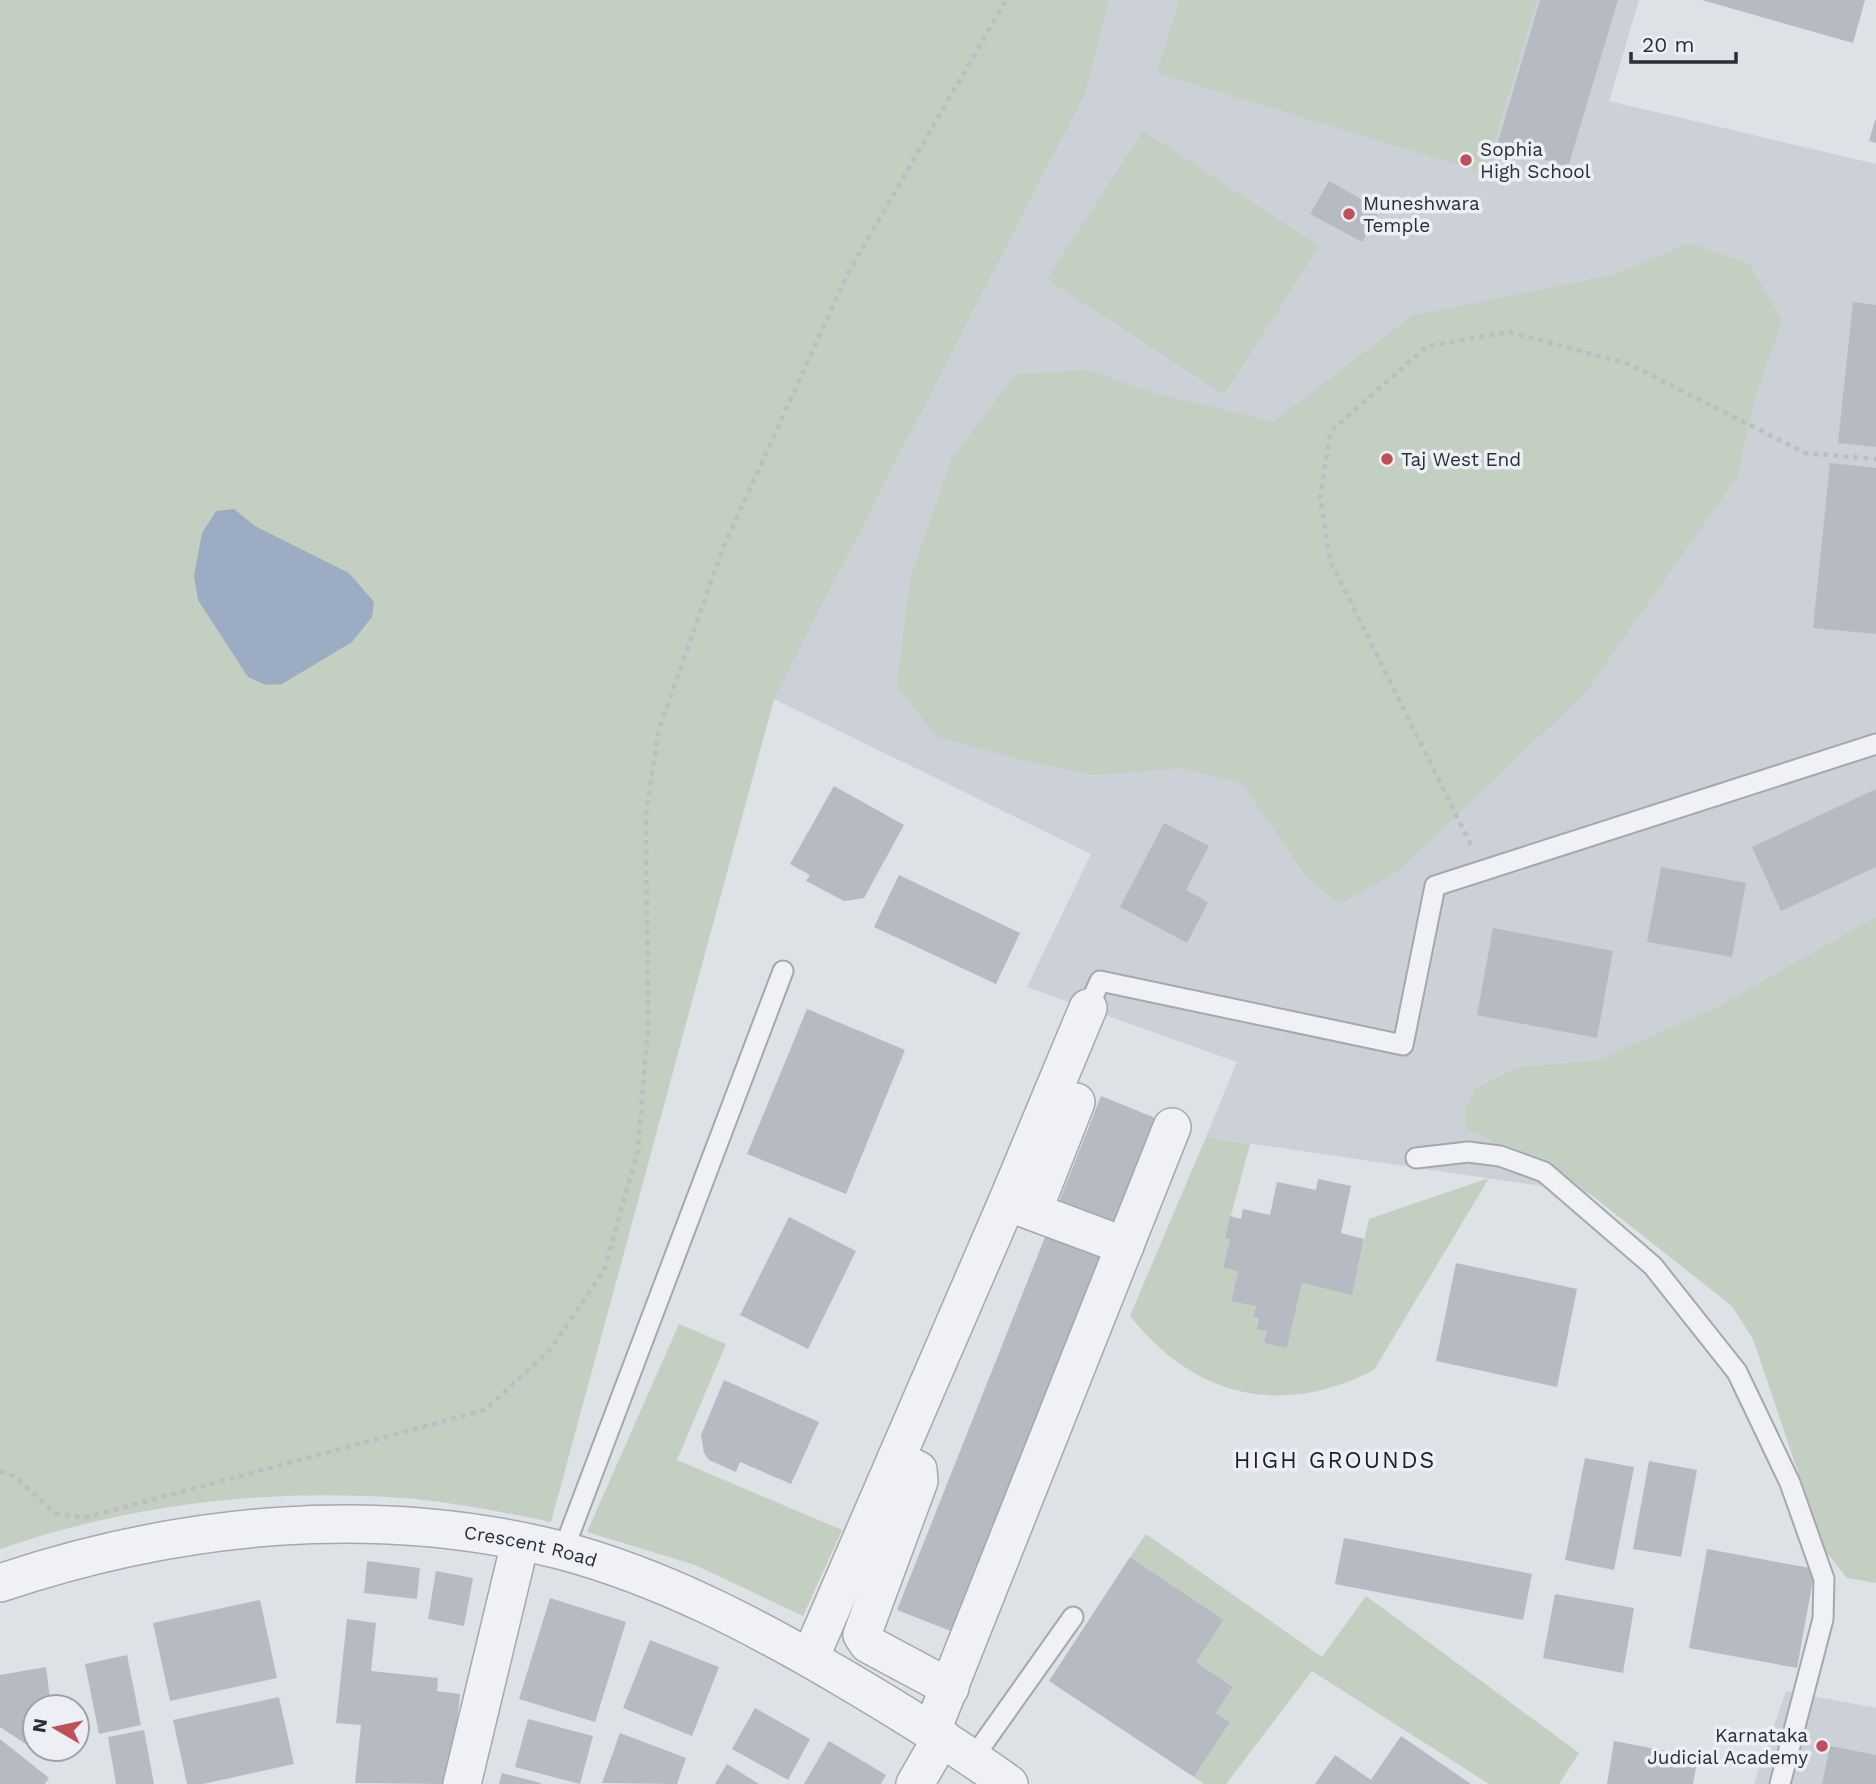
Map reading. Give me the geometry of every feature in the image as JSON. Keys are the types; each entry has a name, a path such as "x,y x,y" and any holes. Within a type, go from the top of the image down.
{"street":[{"path":"1020,1207 1088,1008"},
{"path":"810,1658 896,1459 1020,1207 1076,1102"},
{"path":"915,1784 937,1734 950,1688 1172,1127"},
{"path":"1020,1207 1125,1246"},
{"path":"896,1459 918,1470 919,1481 862,1635 868,1644 950,1688"},
{"name":"Crescent Road","path":"0,1583 55,1565 124,1548 192,1535 264,1527 335,1524 407,1527 520,1542 563,1551 682,1593 746,1623 937,1734 1009,1784"},
{"path":"462,1784 520,1542"}],"lane":[{"path":"1088,1008 1100,981 1403,1045 1435,886 1876,744"},
{"path":"563,1551 783,971"},
{"path":"1416,1158 1468,1152 1500,1156 1544,1172 1653,1266 1737,1372 1790,1483 1824,1579 1823,1619 1780,1784"},
{"path":"973,1758 1073,1617"}],"path":[{"path":"0,1471 14,1476 55,1513 84,1518 485,1410 550,1350 604,1271 638,1150 648,1027 646,812 659,729 723,548 848,273 1006,0"},
{"path":"1483,870 1330,560 1320,497 1331,431 1427,346 1509,332 1629,364 1805,453 1876,459"}],"shaded area":[{"name":"Taj West End","path":"1109,0 1639,0 1609,101 1876,164 1876,1235 1206,1137 1237,1062 1027,987 1091,854 774,699 1085,94"},
{"name":"Karnataka Judicial Academy","path":"1786,1691 1876,1708 1876,1784 1754,1784"}],"green space":[{"path":"0,0 1109,0 1085,94 774,699 551,1522 404,1498 301,1495 149,1510 49,1533 0,1549"},
{"path":"1179,0 1537,0 1485,173 1157,73"},
{"path":"1143,131 1319,246 1224,395 1047,279"},
{"path":"1690,243 1749,264 1782,320 1756,395 1737,477 1585,693 1397,872 1340,904 1309,880 1242,784 1184,768 1093,775 937,737 897,686 910,580 951,460 1015,374 1088,370 1151,392 1273,422 1412,316 1612,275"},
{"path":"1876,917 1876,1583 1847,1578 1824,1549 1753,1339 1732,1306 1576,1183 1466,1128 1466,1108 1475,1089 1515,1068 1598,1060 1719,1006"},
{"path":"1206,1137 1250,1144 1225,1238 1230,1239 1223,1268 1238,1271 1231,1300 1256,1306 1253,1317 1259,1318 1267,1331 1264,1343 1287,1348 1302,1283 1352,1294 1369,1219 1489,1178 1374,1370 1339,1385 1306,1393 1273,1395 1241,1391 1211,1381 1182,1365 1155,1344 1130,1316"},
{"path":"679,1324 726,1344 677,1460 842,1530 803,1616 695,1565 587,1532"},
{"path":"1146,1534 1322,1657 1366,1596 1579,1753 1559,1784 1489,1784 1312,1671 1226,1784 1204,1784 1194,1777 1230,1722 1216,1713 1233,1687 1196,1662 1224,1620 1130,1557"}],"water":[{"path":"234,509 255,526 349,573 374,602 372,617 352,642 282,684 266,685 248,677 198,600 194,576 202,533 216,511"}],"building":[{"path":"1540,0 1618,0 1568,167 1497,145"},
{"path":"1702,0 1865,0 1853,43"},
{"path":"1876,120 1876,143 1869,141"},
{"path":"1329,181 1380,210 1362,242 1310,214"},
{"path":"1853,302 1876,305 1876,447 1838,443"},
{"path":"1830,463 1876,468 1876,634 1813,628"},
{"path":"834,786 904,825 864,898 844,901 806,881 810,875 790,864"},
{"path":"1876,789 1876,867 1781,911 1752,847"},
{"path":"1164,823 1209,846 1186,890 1208,902 1187,943 1120,907"},
{"path":"1661,867 1746,883 1732,957 1647,942"},
{"path":"899,875 1020,933 996,984 874,927"},
{"path":"1493,928 1613,951 1597,1038 1477,1015"},
{"path":"807,1009 905,1050 846,1194 747,1154"},
{"path":"1101,1096 1165,1122 961,1635 897,1610"},
{"path":"1318,1179 1351,1186 1341,1233 1364,1239 1352,1295 1302,1283 1287,1348 1264,1343 1267,1331 1257,1329 1259,1318 1253,1317 1256,1306 1231,1301 1238,1271 1223,1268 1230,1239 1225,1238 1230,1216 1241,1219 1243,1209 1270,1215 1277,1182 1316,1190"},
{"path":"789,1217 856,1251 808,1349 740,1315"},
{"path":"1456,1263 1577,1289 1557,1387 1436,1361"},
{"path":"724,1380 819,1422 791,1484 740,1462 736,1472 709,1460 704,1453 701,1435"},
{"path":"1585,1458 1634,1467 1614,1570 1565,1560"},
{"path":"1649,1461 1697,1470 1681,1557 1633,1549"},
{"path":"1344,1538 1532,1574 1523,1620 1335,1584"},
{"path":"1707,1549 1815,1569 1797,1668 1689,1648"},
{"path":"1130,1557 1224,1620 1196,1662 1233,1687 1216,1713 1230,1722 1194,1777 1049,1681"},
{"path":"367,1561 420,1568 417,1599 364,1593"},
{"path":"436,1571 473,1578 464,1626 428,1619"},
{"path":"1555,1594 1634,1608 1623,1673 1543,1658"},
{"path":"550,1598 626,1622 595,1722 519,1699"},
{"path":"260,1600 277,1678 170,1701 153,1623"},
{"path":"347,1619 376,1623 371,1671 438,1678 437,1691 460,1694 454,1755 445,1784 355,1783 361,1725 336,1723"},
{"path":"650,1640 719,1667 692,1736 623,1708"},
{"path":"127,1655 141,1725 99,1734 85,1664"},
{"path":"46,1667 49,1693 21,1693 21,1741 0,1727 0,1675"},
{"path":"279,1697 294,1764 203,1784 187,1784 173,1720"},
{"path":"755,1708 810,1739 788,1780 732,1749"},
{"path":"528,1719 593,1736 580,1784 515,1767"},
{"path":"144,1730 154,1784 116,1784 108,1737"},
{"path":"620,1733 686,1758 677,1784 602,1783"},
{"path":"1401,1736 1471,1784 1315,1784 1335,1755 1371,1780"},
{"path":"0,1739 21,1756 21,1763 30,1763 49,1778 45,1784 0,1784"},
{"path":"829,1741 886,1775 881,1784 804,1784"},
{"path":"1614,1741 1698,1757 1693,1784 1607,1784"},
{"name":"Karnataka Judicial Academy","path":"1830,1746 1876,1755 1876,1784 1822,1784"},
{"path":"727,1764 759,1784 715,1784"},
{"path":"502,1773 541,1783 541,1784 499,1784"}],"place":[{"name":"Sophia High School","path":"1466,160"},
{"name":"Muneshwara Temple","path":"1349,214"},
{"name":"Taj West End","path":"1387,459"},
{"name":"Karnataka Judicial Academy","path":"1822,1746"}],"district":[{"name":"HIGH GROUNDS","path":"1335,1460"}]}
